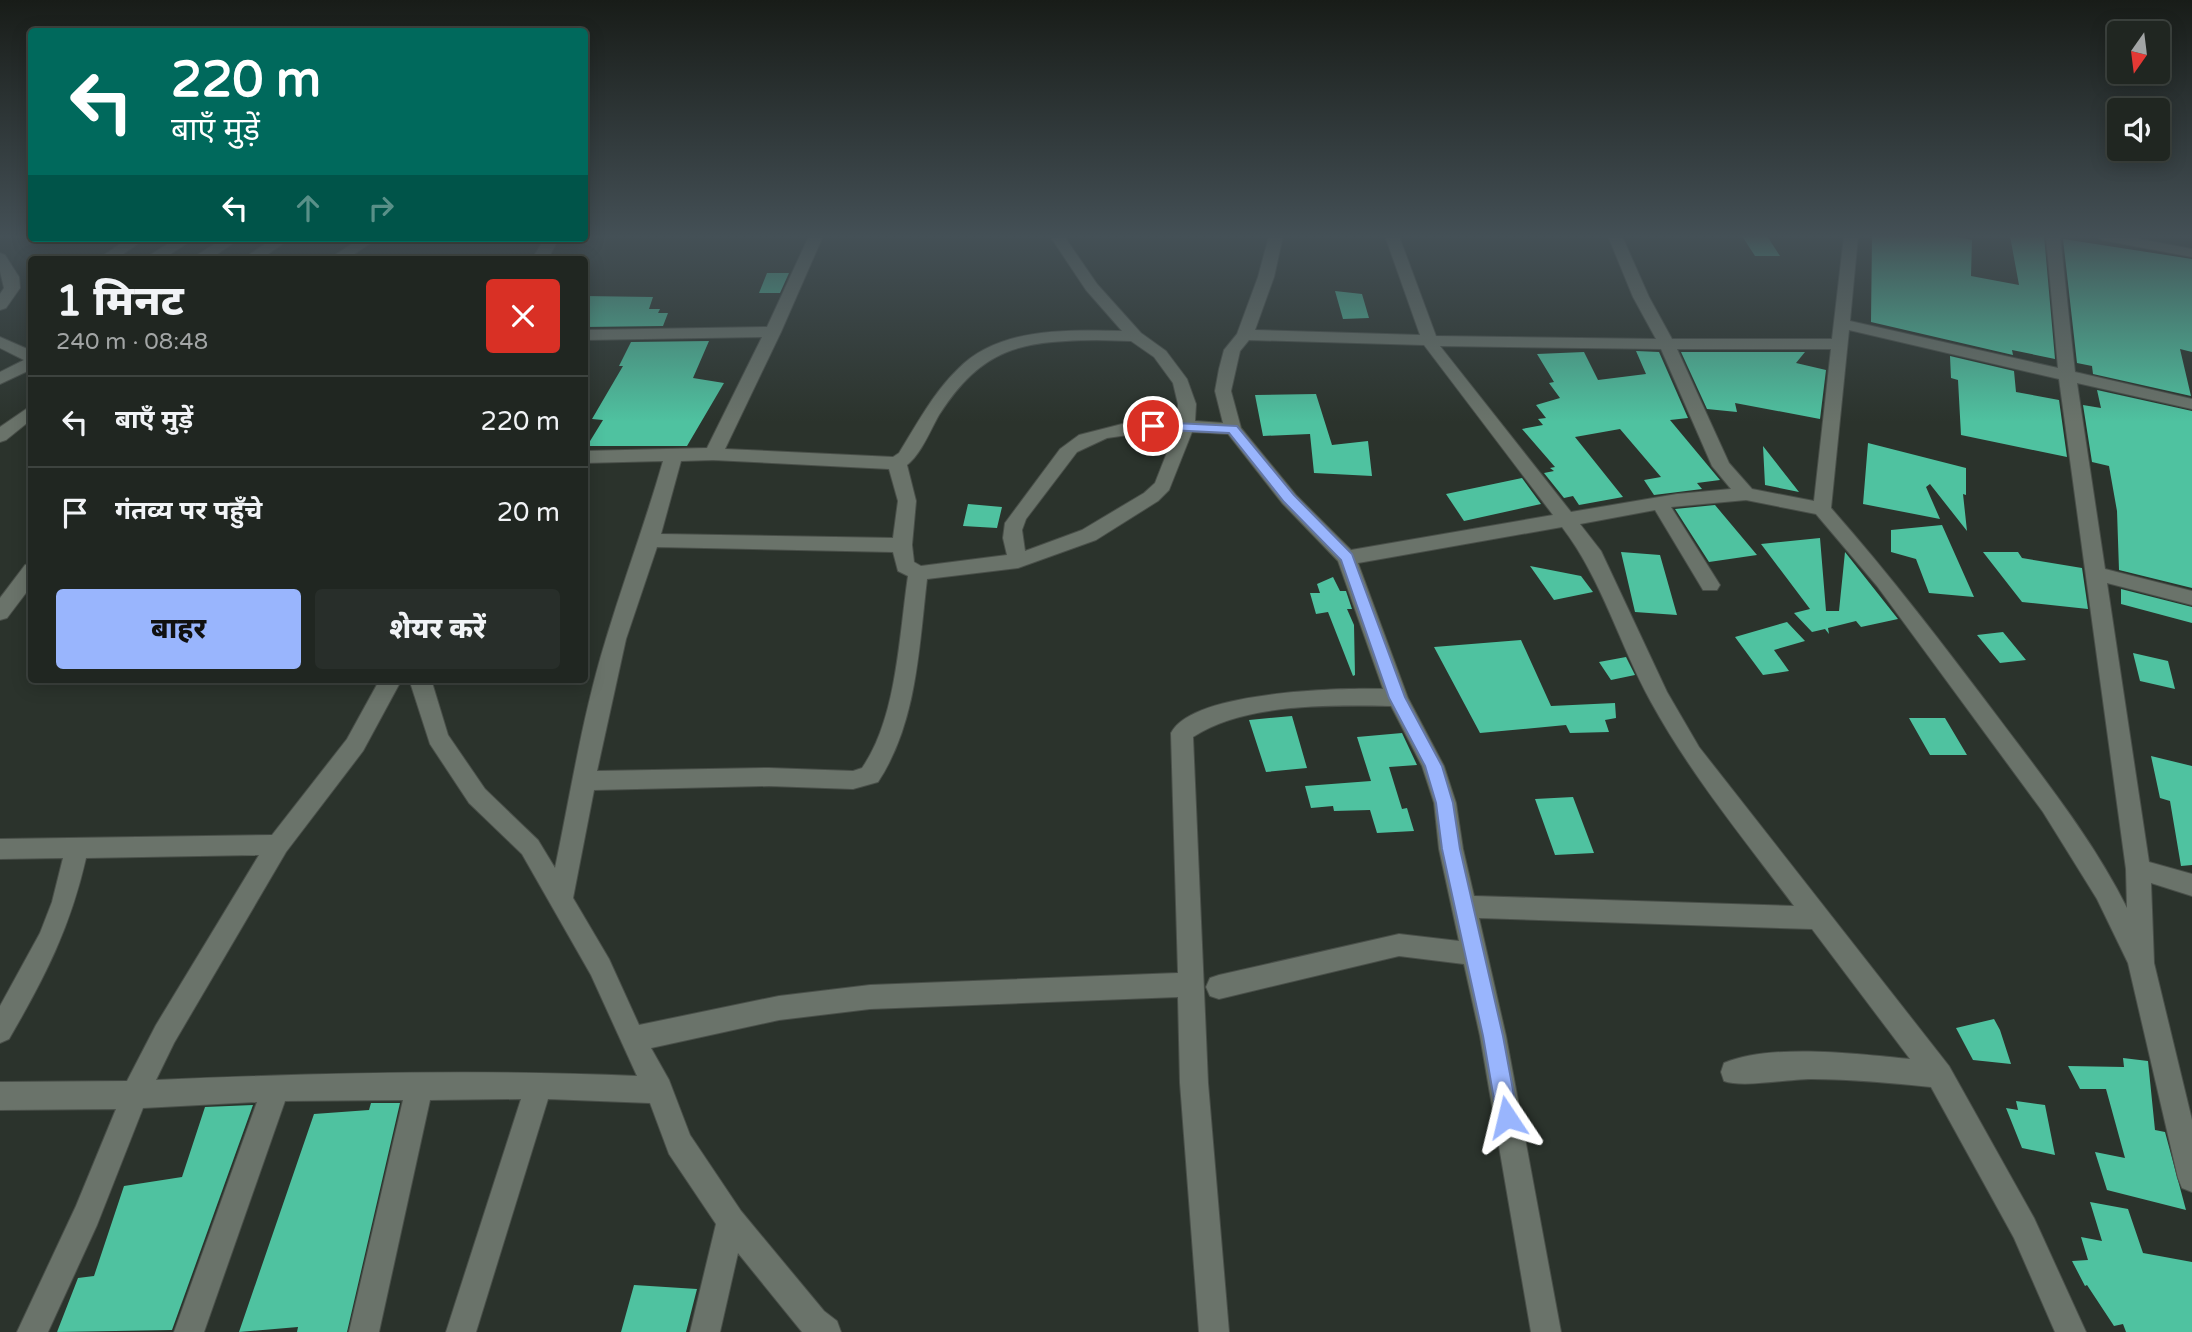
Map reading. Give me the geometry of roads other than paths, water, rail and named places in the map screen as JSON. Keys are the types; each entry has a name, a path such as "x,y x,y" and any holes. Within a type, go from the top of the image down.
{"street":[{"path":"713,454 788,298"},
{"path":"897,463 907,500 902,545 905,566 918,573 1018,561 1089,536 1151,497 1163,486 1186,426 1187,404 1181,383 1160,354 1135,336 1101,298"},
{"path":"1258,298 1245,335 1232,349 1223,391 1233,429 1289,499 1347,558 1397,698 1433,766 1445,803 1451,849 1493,1036 1546,1332"},
{"path":"1414,298 1430,342 1439,357 1591,551 1658,695 1691,753 1939,1075 2024,1228 2071,1332"},
{"path":"1642,298 1667,344 1721,466 1746,494"},
{"path":"1822,509 1845,298"},
{"path":"2059,298 2094,573 2138,869 2141,963 2192,1178"},
{"path":"588,335 773,332"},
{"path":"1245,335 1430,342 1667,344 1841,334 2067,375 2192,404"},
{"path":"588,457 713,454 897,463 905,457 953,383 977,360 1002,346 1057,337 1135,336"},
{"path":"0,342 28,362"},
{"path":"0,379 28,364"},
{"path":"0,436 28,413"},
{"path":"1018,561 1011,537 1018,516 1071,448 1087,439 1117,431 1186,426 1233,429"},
{"path":"561,898 616,639 674,454"},
{"path":"1347,558 1660,504 1746,494 1822,509 1899,601 2051,805 2106,891 2141,963"},
{"path":"1660,504 1710,585"},
{"path":"649,540 902,545"},
{"path":"584,781 769,777 853,780 870,775 881,758 896,709 918,573"},
{"path":"2094,573 2192,598"},
{"path":"0,612 28,575"},
{"path":"32,1332 87,1214 135,1095 164,1034 278,845 355,745 389,683"},
{"path":"420,683 438,738 477,796 530,847 600,967 632,1039 659,1090 679,1144 731,1221 813,1322 825,1332"},
{"path":"1214,1332 1194,1083 1182,733 1192,723 1254,707 1327,698 1397,698"},
{"path":"0,849 278,845"},
{"path":"0,1030 31,978 55,927 77,849"},
{"path":"2138,869 2192,885"},
{"path":"1464,907 1819,918"},
{"path":"1219,987 1399,944 1475,954"},
{"path":"632,1039 779,1008 870,997 1191,985"},
{"path":"1734,1072 1774,1065 1809,1065 1939,1075"},
{"path":"0,1096 135,1095 276,1088 539,1085 659,1090"},
{"path":"461,1332 539,1085"},
{"path":"189,1332 276,1088"},
{"path":"364,1332 419,1088"},
{"path":"705,1332 731,1221"}]}
